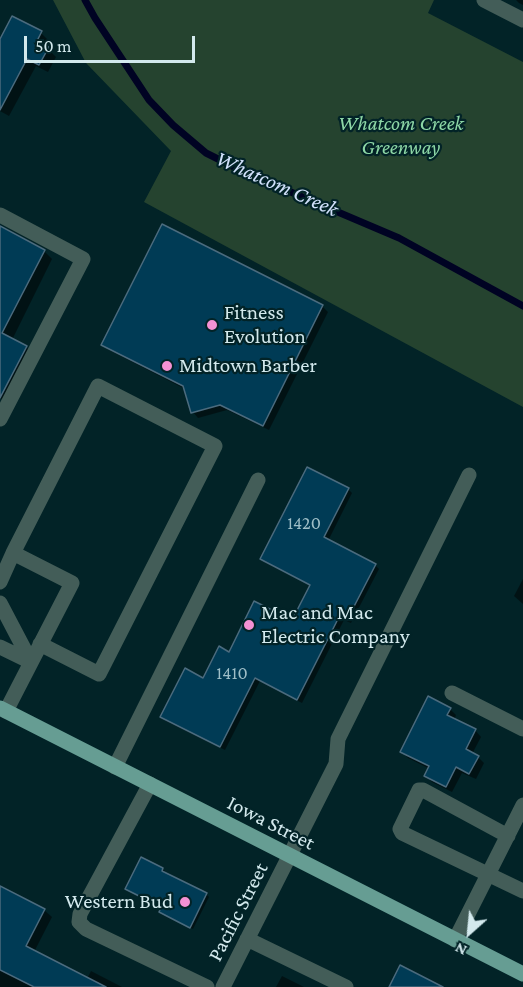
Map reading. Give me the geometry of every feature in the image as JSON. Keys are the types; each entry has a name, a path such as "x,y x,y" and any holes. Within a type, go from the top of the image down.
{"main road":[{"name":"Iowa Street","path":"3,710 523,974"}],"street":[{"path":"484,0 523,20"},
{"path":"0,215 83,259 0,419"},
{"path":"2,575 98,386 215,446 99,674 40,644"},
{"name":"Pacific Street","path":"223,987 336,764 338,739 469,475"},
{"path":"115,767 258,480"},
{"path":"3,710 72,583 13,553"},
{"path":"0,603 31,662"},
{"path":"0,647 31,662"},
{"path":"452,693 523,729"},
{"path":"150,784 80,914 79,922 86,929 207,987"},
{"path":"508,836 423,790 417,793 400,829 523,891"},
{"path":"455,940 523,805"},
{"path":"248,939 346,987"}],"green space":[{"name":"Whatcom Creek Greenway","path":"53,0 434,0 428,13 523,62 523,407 144,202 171,151 86,63"}],"building":[{"path":"12,16 42,31 37,41 49,47 39,65 27,59 0,110 0,39"},
{"name":"Fitness Evolution","path":"162,224 323,305 263,426 220,405 191,413 183,386 101,345"},
{"path":"0,226 45,250 2,333 27,346 0,398"},
{"path":"307,467 349,488 324,537 376,564 347,620 339,617 297,700 255,678 220,747 160,717 185,668 203,678 219,646 229,652 254,601 292,620 310,585 260,559"},
{"path":"428,696 451,708 447,715 476,729 466,749 479,756 469,774 456,767 446,787 424,776 429,766 400,752"},
{"path":"141,857 163,868 162,871 207,893 190,928 159,912 161,907 125,889"},
{"path":"0,886 45,909 26,946 106,987 34,987 0,970"},
{"path":"400,965 443,987 389,987"}],"waterway":[{"name":"Whatcom Creek","path":"85,0 149,100 173,125 206,153 246,173 399,238 523,306"}],"place":[{"name":"Fitness Evolution","path":"212,325"},
{"name":"Midtown Barber","path":"167,366"},
{"name":"Mac and Mac Electric Company","path":"249,625"},
{"name":"Western Bud","path":"185,902"}]}
